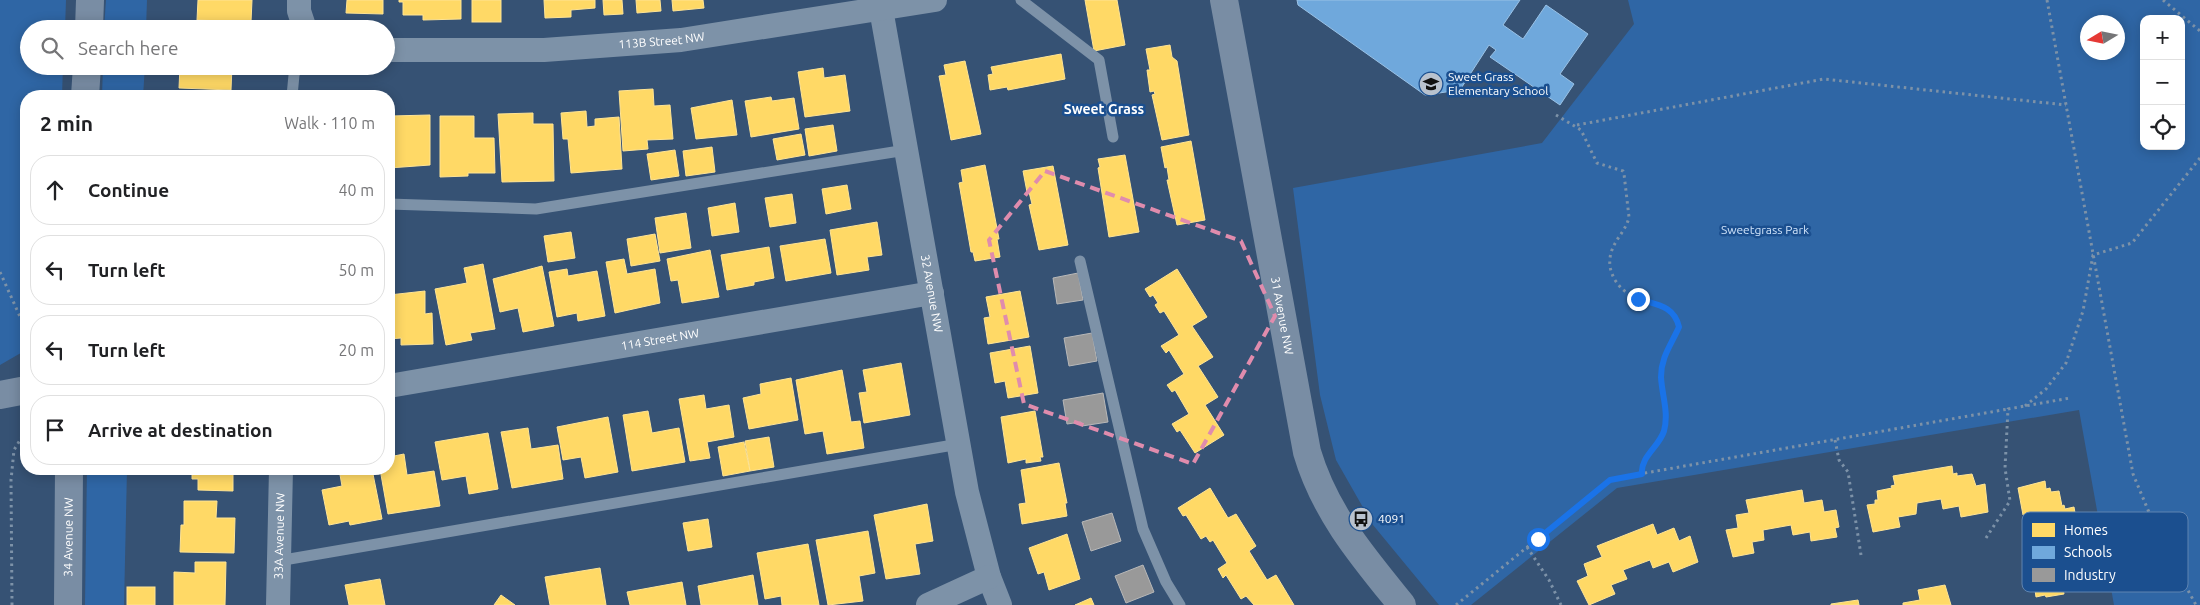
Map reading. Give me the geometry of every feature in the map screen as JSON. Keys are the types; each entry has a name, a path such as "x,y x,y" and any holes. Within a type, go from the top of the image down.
{"street":[{"path":"89,20 90,0"},
{"path":"299,0 299,11 302,20"},
{"name":"113B Street NW","path":"395,50 544,50 654,42 935,0"},
{"name":"31 Avenue NW","path":"1224,0 1306,452 1320,489 1338,523 1402,605"},
{"name":"32 Avenue NW","path":"881,9 972,511 989,576 1000,605"},
{"path":"85,90 86,75"},
{"name":"114 Street NW","path":"395,385 932,293"},
{"path":"0,395 20,391"},
{"name":"34 Avenue NW","path":"68,605 69,475"},
{"name":"33A Avenue NW","path":"278,605 281,475"},
{"path":"928,605 989,576"}],"lane":[{"path":"1021,0 1099,60 1113,137"},
{"path":"293,90 294,75"},
{"path":"395,204 536,209 906,150"},
{"path":"1080,261 1143,529 1166,582 1180,605"},
{"path":"278,561 959,444"}],"path":[{"path":"2047,0 2133,474 2149,512"},
{"path":"2163,0 2200,31"},
{"path":"1577,125 1824,79 2066,105"},
{"path":"1556,115 1577,125 1585,135 1597,163 1623,171 1630,217 1628,224 1613,245 1610,260 1611,272 1623,292 1668,309 1674,315 1679,327 1666,351 1662,367 1661,377 1666,412 1664,431 1642,463 1642,474"},
{"path":"2093,255 2132,243 2200,158"},
{"path":"2025,406 2046,389 2066,362 2084,311 2093,255"},
{"path":"0,272 20,317"},
{"path":"1456,605 1610,480 2070,398"},
{"path":"1986,538 2010,501 2005,468 2008,409"},
{"path":"12,605 11,480 14,450 20,440"},
{"path":"1835,440 1841,464 1848,472 1861,555"},
{"path":"1528,547 1549,580 1561,605"},
{"path":"2188,590 2196,605"}],"highlighted area":[{"path":"1045,171 1241,241 1275,316 1193,464 1024,404 989,240"}],"green space":[{"path":"0,0 66,0 65,20 20,20 20,75 63,75 62,90 20,90 20,353 0,365"},
{"path":"106,0 147,0 146,20 105,20"},
{"name":"Sweetgrass Park","path":"1628,0 2200,0 2200,605 2114,605 2112,592 2188,592 2188,512 2097,512 2079,410 1617,488 1471,605 1439,605 1373,525 1336,460 1320,395 1293,188 1542,143 1634,24"},
{"path":"103,75 144,75 143,90 102,90"},
{"path":"87,475 127,475 124,605 85,605"}],"building: Homes":[{"path":"198,0 252,0 251,20 197,20"},
{"path":"347,0 383,0 383,14 346,13"},
{"path":"399,0 461,0 461,19 423,20 423,15 403,15 403,2 399,2"},
{"path":"472,0 501,0 501,22 472,22"},
{"path":"544,0 595,0 595,8 571,10 571,17 545,18"},
{"path":"603,0 622,0 623,14 604,15"},
{"path":"636,0 660,0 661,11 637,13"},
{"path":"672,0 703,0 704,8 673,11"},
{"path":"1085,0 1117,0 1125,45 1094,51"},
{"path":"1170,45 1172,57 1177,61 1189,135 1162,140 1152,95 1155,94 1154,91 1150,92 1147,70 1150,70 1146,49"},
{"path":"1061,54 1065,79 1008,90 1007,87 990,90 988,75 993,74 991,67"},
{"path":"965,61 981,134 951,140 939,76 946,75 944,65"},
{"path":"823,68 824,78 845,75 850,111 805,117 798,72"},
{"path":"180,75 232,75 231,90 179,88"},
{"path":"653,89 654,106 670,105 673,139 647,140 648,149 623,151 619,91"},
{"path":"771,97 772,101 794,98 799,129 751,137 745,101"},
{"path":"732,100 737,135 696,139 691,108"},
{"path":"586,111 587,127 595,126 595,119 619,117 622,169 571,173 568,139 563,139 561,113"},
{"path":"533,113 533,124 553,124 554,181 502,182 498,114"},
{"path":"430,115 430,165 395,168 395,116"},
{"path":"440,116 474,116 474,138 494,138 495,173 468,173 468,176 440,177"},
{"path":"833,125 837,151 809,156 805,129"},
{"path":"801,134 805,155 777,160 773,139"},
{"path":"1191,141 1205,220 1177,225 1167,180 1169,180 1167,167 1165,168 1161,147"},
{"path":"712,147 715,172 686,176 683,151"},
{"path":"675,150 679,176 651,180 647,154"},
{"path":"1125,155 1139,232 1109,237 1098,159"},
{"path":"985,165 999,239 997,239 1000,257 975,261 973,252 971,252 959,183 963,182 961,170"},
{"path":"1053,166 1068,245 1039,250 1029,205 1032,204 1029,192 1027,192 1023,171"},
{"path":"847,185 851,209 826,214 822,189"},
{"path":"792,194 796,223 770,227 765,198"},
{"path":"735,203 739,232 712,236 708,208"},
{"path":"686,213 691,248 660,253 655,218"},
{"path":"877,222 882,255 867,257 869,270 837,275 830,230"},
{"path":"571,232 575,258 548,262 544,236"},
{"path":"655,234 660,261 631,266 627,239"},
{"path":"825,239 831,273 786,281 780,246"},
{"path":"769,247 774,278 754,282 754,285 727,290 721,255"},
{"path":"710,250 719,297 682,303 678,280 671,281 667,259"},
{"path":"624,259 627,274 655,269 660,303 615,313 606,262"},
{"path":"483,264 495,329 470,333 472,340 446,345 435,289 467,283 464,268"},
{"path":"542,266 554,326 523,332 518,308 500,312 493,279"},
{"path":"567,269 568,276 597,271 605,316 578,321 577,313 557,317 549,272"},
{"path":"1177,269 1207,317 1192,326 1213,357 1198,366 1218,397 1205,405 1224,435 1195,453 1180,430 1177,432 1172,424 1189,414 1175,390 1172,392 1167,385 1184,374 1169,350 1166,353 1161,346 1179,335 1164,311 1160,313 1155,305 1158,303 1153,295 1150,297 1145,289"},
{"path":"425,291 425,314 432,313 433,344 401,345 401,338 395,338 395,294"},
{"path":"1020,291 1029,337 988,344 984,318 990,317 986,297"},
{"path":"1030,346 1038,393 1008,398 1005,381 995,383 990,353"},
{"path":"901,363 910,415 864,423 859,393 867,392 863,370"},
{"path":"842,370 851,422 860,421 864,448 827,454 823,431 805,434 796,380"},
{"path":"791,378 798,420 749,429 743,398 761,394 760,384"},
{"path":"704,395 706,409 729,405 734,437 707,442 710,458 690,461 679,399"},
{"path":"648,411 652,433 679,428 685,462 632,471 623,415"},
{"path":"1035,411 1043,457 1040,457 1041,461 1026,463 1026,459 1008,463 1001,417"},
{"path":"608,417 618,472 585,478 581,457 563,460 557,427"},
{"path":"528,428 531,449 558,445 563,479 512,488 501,432"},
{"path":"488,433 498,489 469,494 466,476 442,480 435,442"},
{"path":"769,437 774,467 750,471 745,441"},
{"path":"744,442 750,471 723,476 718,447"},
{"path":"404,454 407,475 434,471 440,506 388,514 381,475 395,475 395,456"},
{"path":"1059,463 1067,503 1065,503 1067,516 1022,524 1019,504 1026,503 1021,470"},
{"path":"1952,466 1953,474 1957,473 1957,476 1972,474 1976,486 1985,484 1988,512 1961,517 1959,506 1943,509 1941,499 1917,503 1916,514 1898,517 1900,527 1873,532 1867,505 1875,504 1875,500 1878,500 1877,491 1892,488 1891,486 1895,485 1893,476"},
{"path":"192,475 233,475 233,491 198,490 198,479 192,479"},
{"path":"340,475 373,475 382,519 350,525 349,521 329,525 322,490 342,486"},
{"path":"2045,481 2046,489 2050,488 2051,492 2059,491 2062,506 2064,505 2065,509 2074,507 2075,512 2022,512 2018,488"},
{"path":"1210,488 1228,518 1236,514 1256,546 1249,551 1267,580 1276,575 1294,605 1254,605 1246,596 1241,599 1226,575 1223,578 1218,569 1227,563 1213,540 1210,542 1206,536 1201,539 1186,515 1183,516 1178,508"},
{"path":"1802,490 1804,503 1822,500 1824,512 1836,510 1839,527 1835,528 1837,537 1811,541 1810,532 1793,535 1791,525 1763,530 1764,540 1752,542 1754,553 1733,557 1726,530 1738,528 1736,515 1749,513 1746,500"},
{"path":"184,501 217,501 216,518 235,518 234,553 180,552 181,525 184,525"},
{"path":"927,504 933,541 915,544 920,574 886,579 874,515"},
{"path":"708,519 712,547 688,551 683,523"},
{"path":"1653,524 1657,535 1674,528 1679,541 1690,536 1698,562 1673,572 1669,562 1653,568 1650,560 1623,570 1627,579 1611,585 1615,594 1589,605 1577,581 1588,576 1584,564 1602,557 1597,546"},
{"path":"868,531 875,573 859,576 863,601 828,605 816,540"},
{"path":"1067,534 1080,579 1049,590 1044,572 1038,574 1029,548"},
{"path":"808,544 819,605 782,605 781,596 765,599 757,553"},
{"path":"195,562 226,562 225,605 174,605 174,572 195,573"},
{"path":"600,568 606,605 550,605 545,577"},
{"path":"753,575 758,605 701,605 698,586"},
{"path":"380,579 385,605 349,605 345,585"},
{"path":"682,582 686,605 630,605 627,592"},
{"path":"1945,585 1951,605 1903,605 1903,603 1920,600 1918,590"},
{"path":"127,587 155,587 155,605 127,605"},
{"path":"2035,592 2064,592 2064,594 2036,597"},
{"path":"501,595 515,605 494,605"},
{"path":"1091,598 1094,605 1075,605"},
{"path":"1858,600 1859,605 1831,605 1831,604"}],"building: Schools":[{"path":"1297,0 1520,0 1503,25 1523,39 1546,5 1588,34 1560,74 1574,84 1560,105 1490,57 1496,50 1489,45 1460,90 1425,95 1298,5"}],"building: Industry":[{"path":"1078,273 1083,300 1057,304 1053,278"},
{"path":"1092,333 1097,361 1069,366 1064,338"},
{"path":"1103,393 1108,422 1082,426 1081,422 1067,424 1063,400"},
{"path":"1112,513 1121,541 1091,551 1082,522"},
{"path":"1143,565 1154,592 1126,603 1115,576"}],"place":[{"name":"Sweet Grass Elementary School","path":"1431,84"},
{"name":"4091","path":"1361,519"}],"district":[{"name":"Sweet Grass","path":"1104,109"}],"route":[{"path":"1538,539 1610,480 1642,474 1642,463 1653,451 1664,431 1666,403 1661,377 1663,358 1679,327 1674,315 1668,309 1661,305 1638,299"}]}
